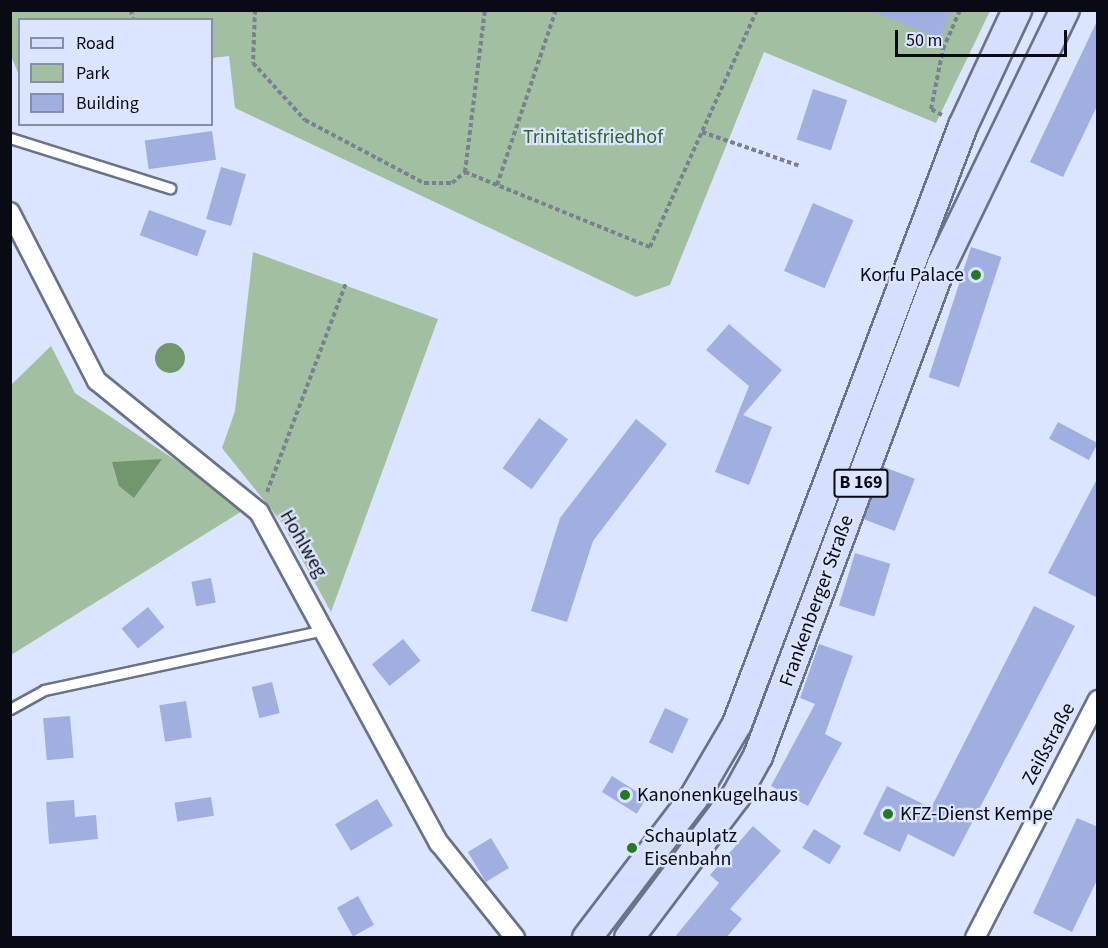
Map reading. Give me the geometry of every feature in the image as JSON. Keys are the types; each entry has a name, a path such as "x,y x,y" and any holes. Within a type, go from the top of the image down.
{"main road":[{"name":"Frankenberger Straße","path":"587,938 693,799 737,724 963,126 1017,10"},
{"name":"Frankenberger Straße","path":"629,938 736,796 758,756 942,264 1065,10"}],"street":[{"name":"Hohlweg","path":"10,212 97,381 259,512 327,629 439,843 516,938"},
{"name":"Zeißstraße","path":"975,938 1098,700"}],"lane":[{"path":"10,138 170,188"},
{"path":"10,709 44,690 327,629"}],"path":[{"path":"255,10 253,63 305,120 424,183 452,183 465,172 485,10"},
{"path":"497,185 556,10"},
{"path":"465,172 650,247 757,10"},
{"path":"960,10 943,49 931,109 963,126"},
{"path":"702,132 800,166"},
{"path":"259,512 346,283"}],"green space":[{"name":"Trinitatisfriedhof","path":"10,11 990,11 936,123 764,52 670,285 636,297 235,108 229,56 213,58 213,18 18,18 18,73 11,56"},
{"path":"253,252 438,319 331,612 282,523 222,448 235,411"},
{"path":"51,346 75,393 247,508 11,655 11,385"}],"shaded area":[{"path":"170,343 181,347 185,358 181,369 170,373 159,369 155,358 159,347"},
{"path":"162,459 134,498 119,486 112,462"}],"building":[{"path":"868,10 952,10 940,39"},
{"path":"1098,19 1098,104 1063,177 1030,162"},
{"path":"813,89 847,100 831,151 797,139"},
{"path":"212,131 216,160 149,169 145,140"},
{"path":"221,167 246,174 231,226 206,219"},
{"path":"813,203 854,220 825,288 784,271"},
{"path":"149,210 206,231 197,256 140,235"},
{"path":"971,247 1001,257 959,387 929,377"},
{"path":"729,324 782,370 743,415 772,427 749,485 715,472 749,386 706,350"},
{"path":"539,418 568,439 532,489 503,468"},
{"path":"636,419 667,444 593,541 567,622 531,611 560,518"},
{"path":"1058,422 1098,443 1089,460 1049,439"},
{"path":"884,467 915,479 895,531 864,519"},
{"path":"1098,477 1098,598 1048,573"},
{"path":"855,553 890,564 874,616 839,606"},
{"path":"211,578 216,603 196,606 191,582"},
{"path":"1034,606 1075,626 954,857 908,834 900,852 863,834 887,786 931,808"},
{"path":"148,607 164,627 138,649 122,628"},
{"path":"403,639 421,661 390,686 372,664"},
{"path":"819,644 853,656 825,734 842,743 808,806 771,786 815,704 800,698"},
{"path":"272,682 280,713 259,718 252,687"},
{"path":"186,701 192,738 165,742 159,705"},
{"path":"665,708 689,719 673,753 649,742"},
{"path":"70,716 74,758 47,760 43,718"},
{"name":"Kanonenkugelhaus","path":"612,776 647,798 637,814 602,792"},
{"path":"211,797 214,816 177,822 174,803"},
{"path":"377,799 393,826 351,851 335,824"},
{"path":"74,800 75,817 96,815 98,839 49,844 46,802"},
{"path":"1077,818 1098,827 1098,878 1072,932 1033,913"},
{"path":"753,826 781,851 730,909 742,919 726,938 674,938 719,883 710,875"},
{"path":"814,829 841,846 829,865 802,848"},
{"path":"491,838 509,868 486,882 468,852"},
{"path":"358,896 374,925 353,936 337,908"}],"place":[{"name":"Korfu Palace","path":"976,275"},
{"name":"Kanonenkugelhaus","path":"625,795"},
{"name":"KFZ-Dienst Kempe","path":"888,814"},
{"name":"Schauplatz Eisenbahn","path":"632,848"}]}
